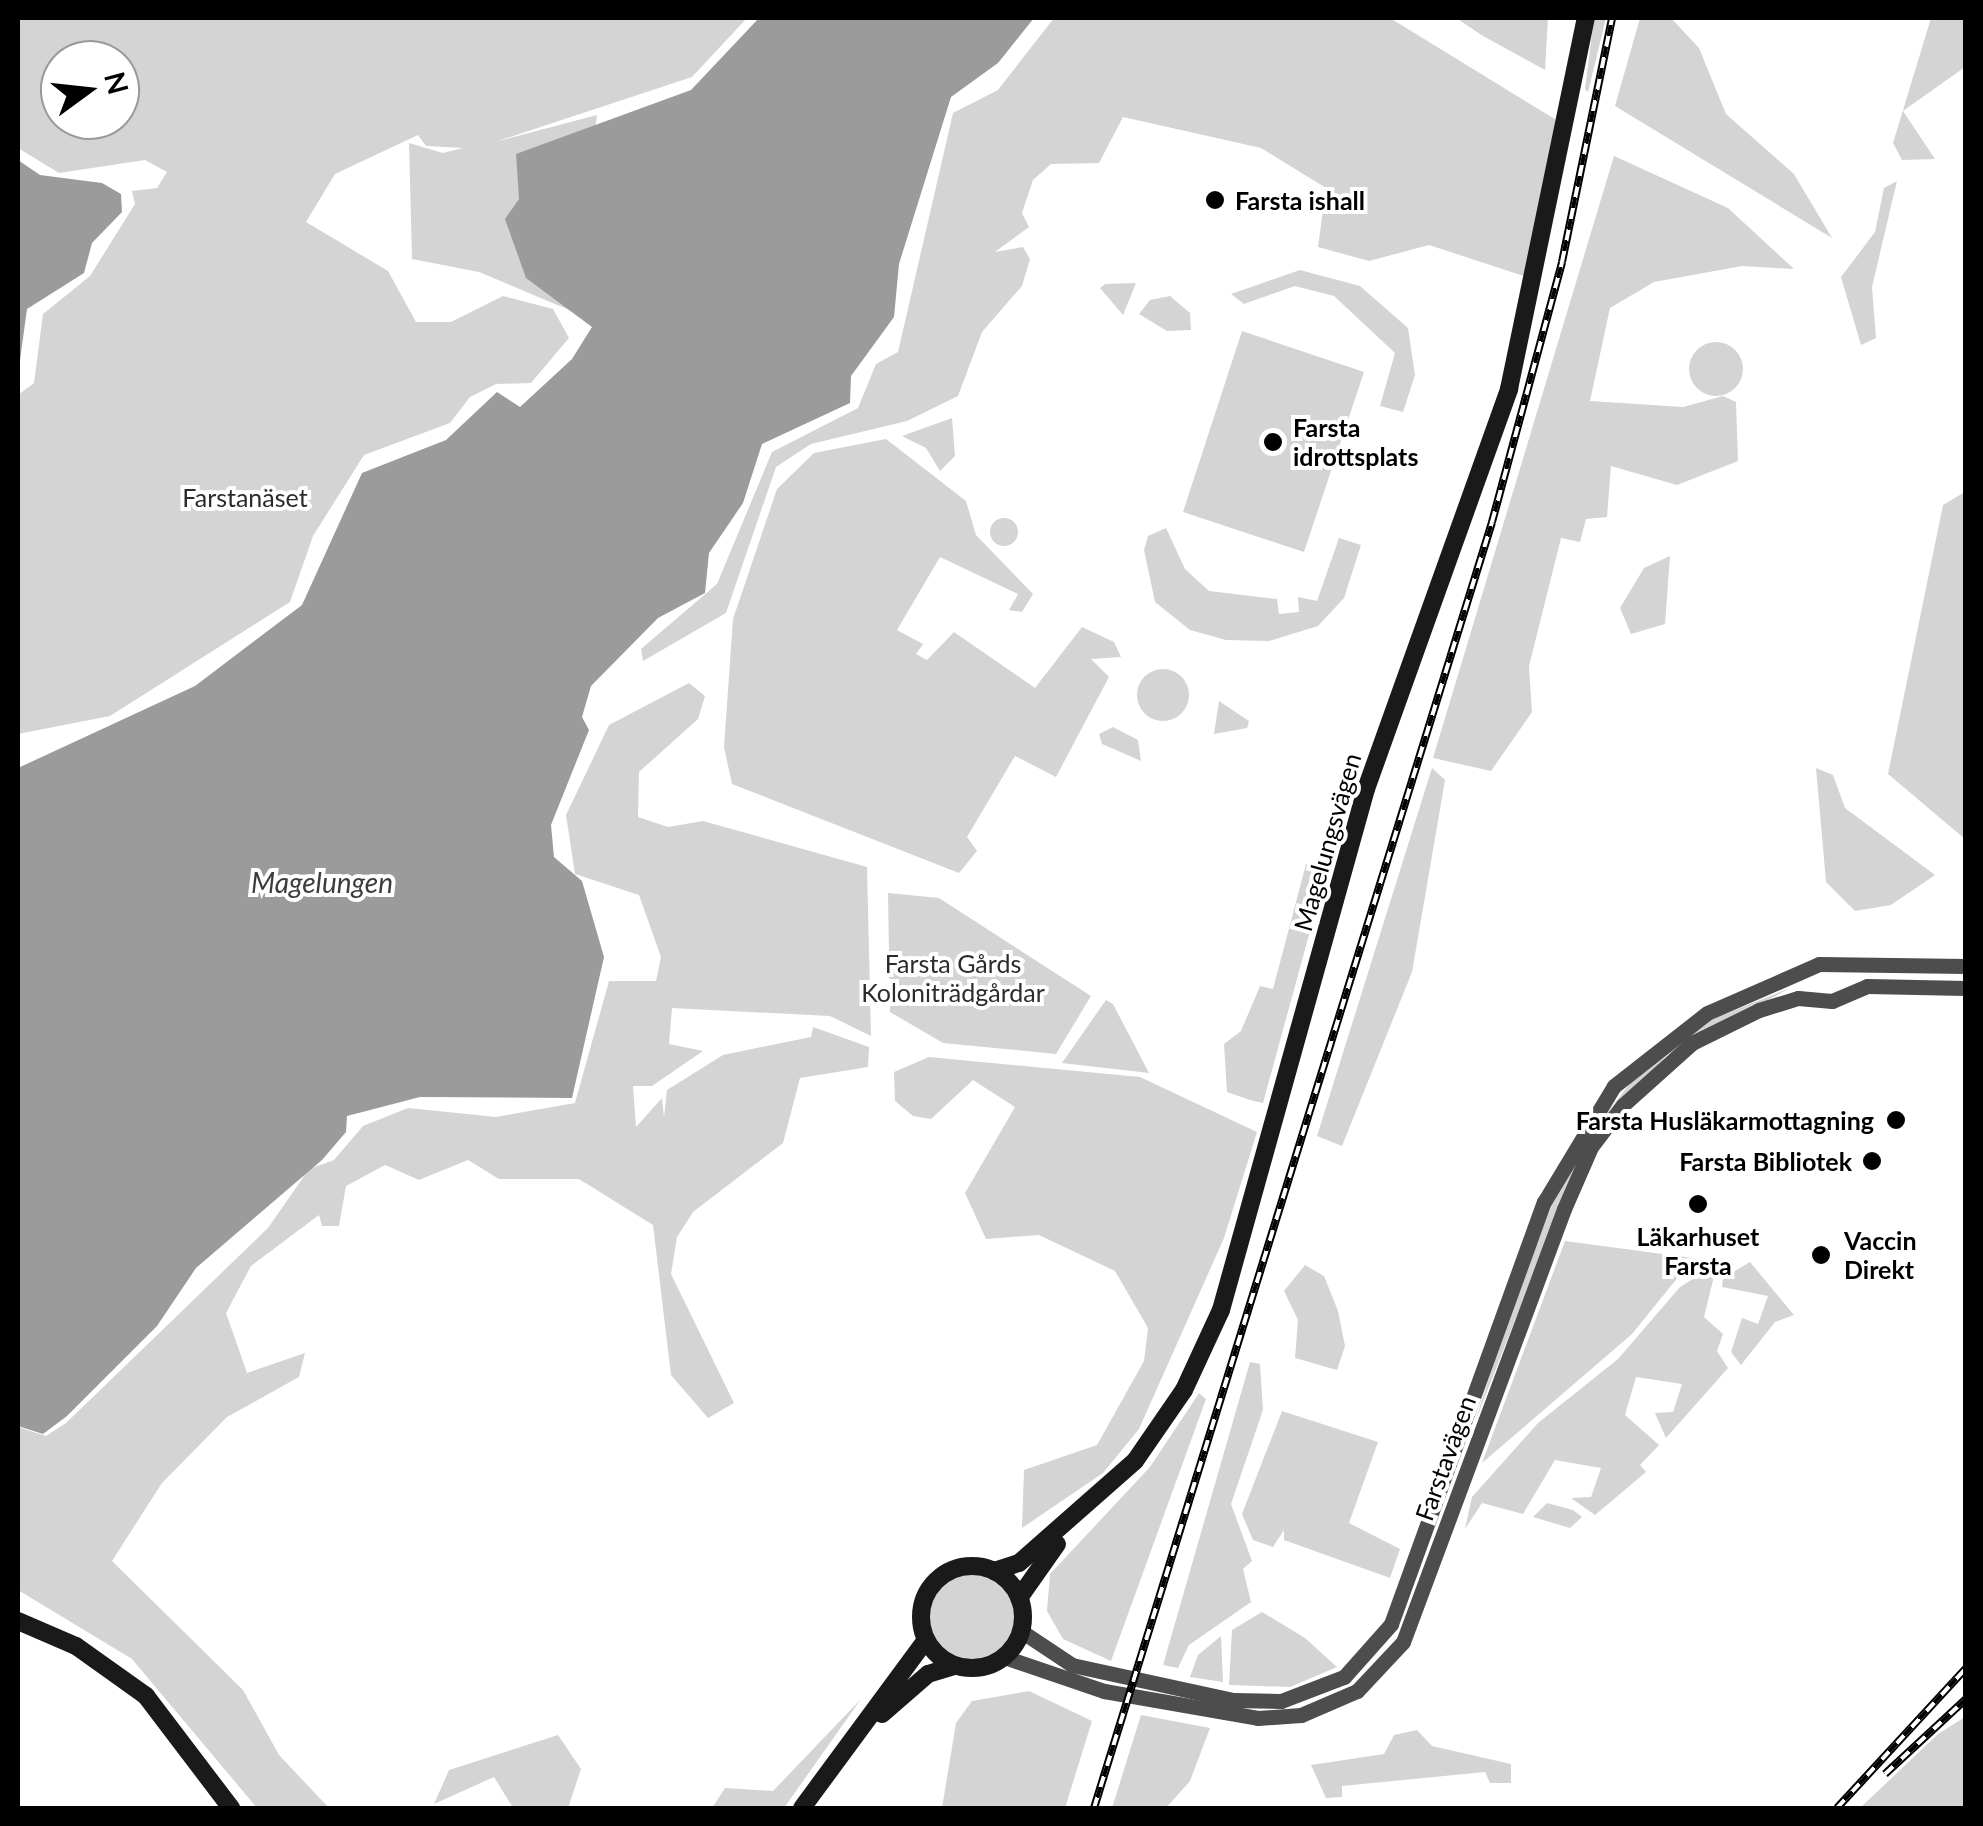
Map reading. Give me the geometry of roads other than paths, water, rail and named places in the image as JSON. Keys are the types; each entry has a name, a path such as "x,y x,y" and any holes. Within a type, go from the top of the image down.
{"main road":[{"name":"Magelungsvägen","path":"1561,160 1574,18"},
{"name":"Magelungsvägen","path":"1019,1598 1087,1509 1153,1437 1220,1310 1368,782 1509,389 1561,160 1586,18"},
{"name":"Magelungsvägen","path":"994,1571 1087,1509"},
{"path":"862,1730 928,1674 1004,1657 1022,1631 1019,1598 994,1571 961,1568 935,1582 921,1617 926,1640 954,1666"},
{"path":"18,1620 76,1646 146,1696 230,1808"},
{"path":"802,1808 926,1640"}],"street":[{"name":"Farstavägen","path":"1004,1657 1104,1691 1281,1701 1330,1685 1368,1657 1437,1511 1509,1295 1576,1137 1614,1086 1680,1029 1811,972 1825,962 1842,968 1966,966"},
{"path":"1842,968 1846,991"},
{"path":"1811,972 1816,997"},
{"name":"Farstavägen","path":"1022,1631 1049,1655 1169,1696 1302,1715 1340,1701 1386,1666 1407,1632 1591,1147 1639,1087 1692,1043 1759,1010 1846,991 1966,988"}],"water":[{"name":"Magelungen","path":"759,18 1034,18 998,63 951,97 899,264 894,317 851,376 850,403 762,444 743,503 709,553 705,593 658,618 591,686 582,717 589,730 551,825 554,857 582,881 604,957 572,1098 420,1097 347,1116 346,1132 322,1160 196,1268 157,1326 67,1416 43,1434 18,1426 18,768 195,686 302,605 362,473 446,440 497,392 520,407 572,359 592,327 526,278 505,219 519,199 516,154 691,90"},
{"path":"18,160 40,175 102,183 121,194 122,212 92,243 84,273 27,309 18,375"}],"railway":[{"path":"1094,1808 1492,522 1562,262 1612,18"},
{"path":"1837,1808 1966,1668"},
{"path":"1885,1774 1966,1699"}],"place":[{"name":"Farsta ishall","path":"1215,200"},
{"name":"Farsta idrottsplats","path":"1273,442"},
{"name":"Farsta Husläkarmottagning","path":"1896,1120"},
{"name":"Farsta Bibliotek","path":"1872,1161"},
{"name":"Läkarhuset Farsta","path":"1698,1204"},
{"name":"Vaccin Direkt","path":"1821,1255"}],"park label":[{"name":"Farstanäset","path":"245,497"},
{"name":"Farsta Gårds Koloniträdgårdar","path":"953,978"}]}
